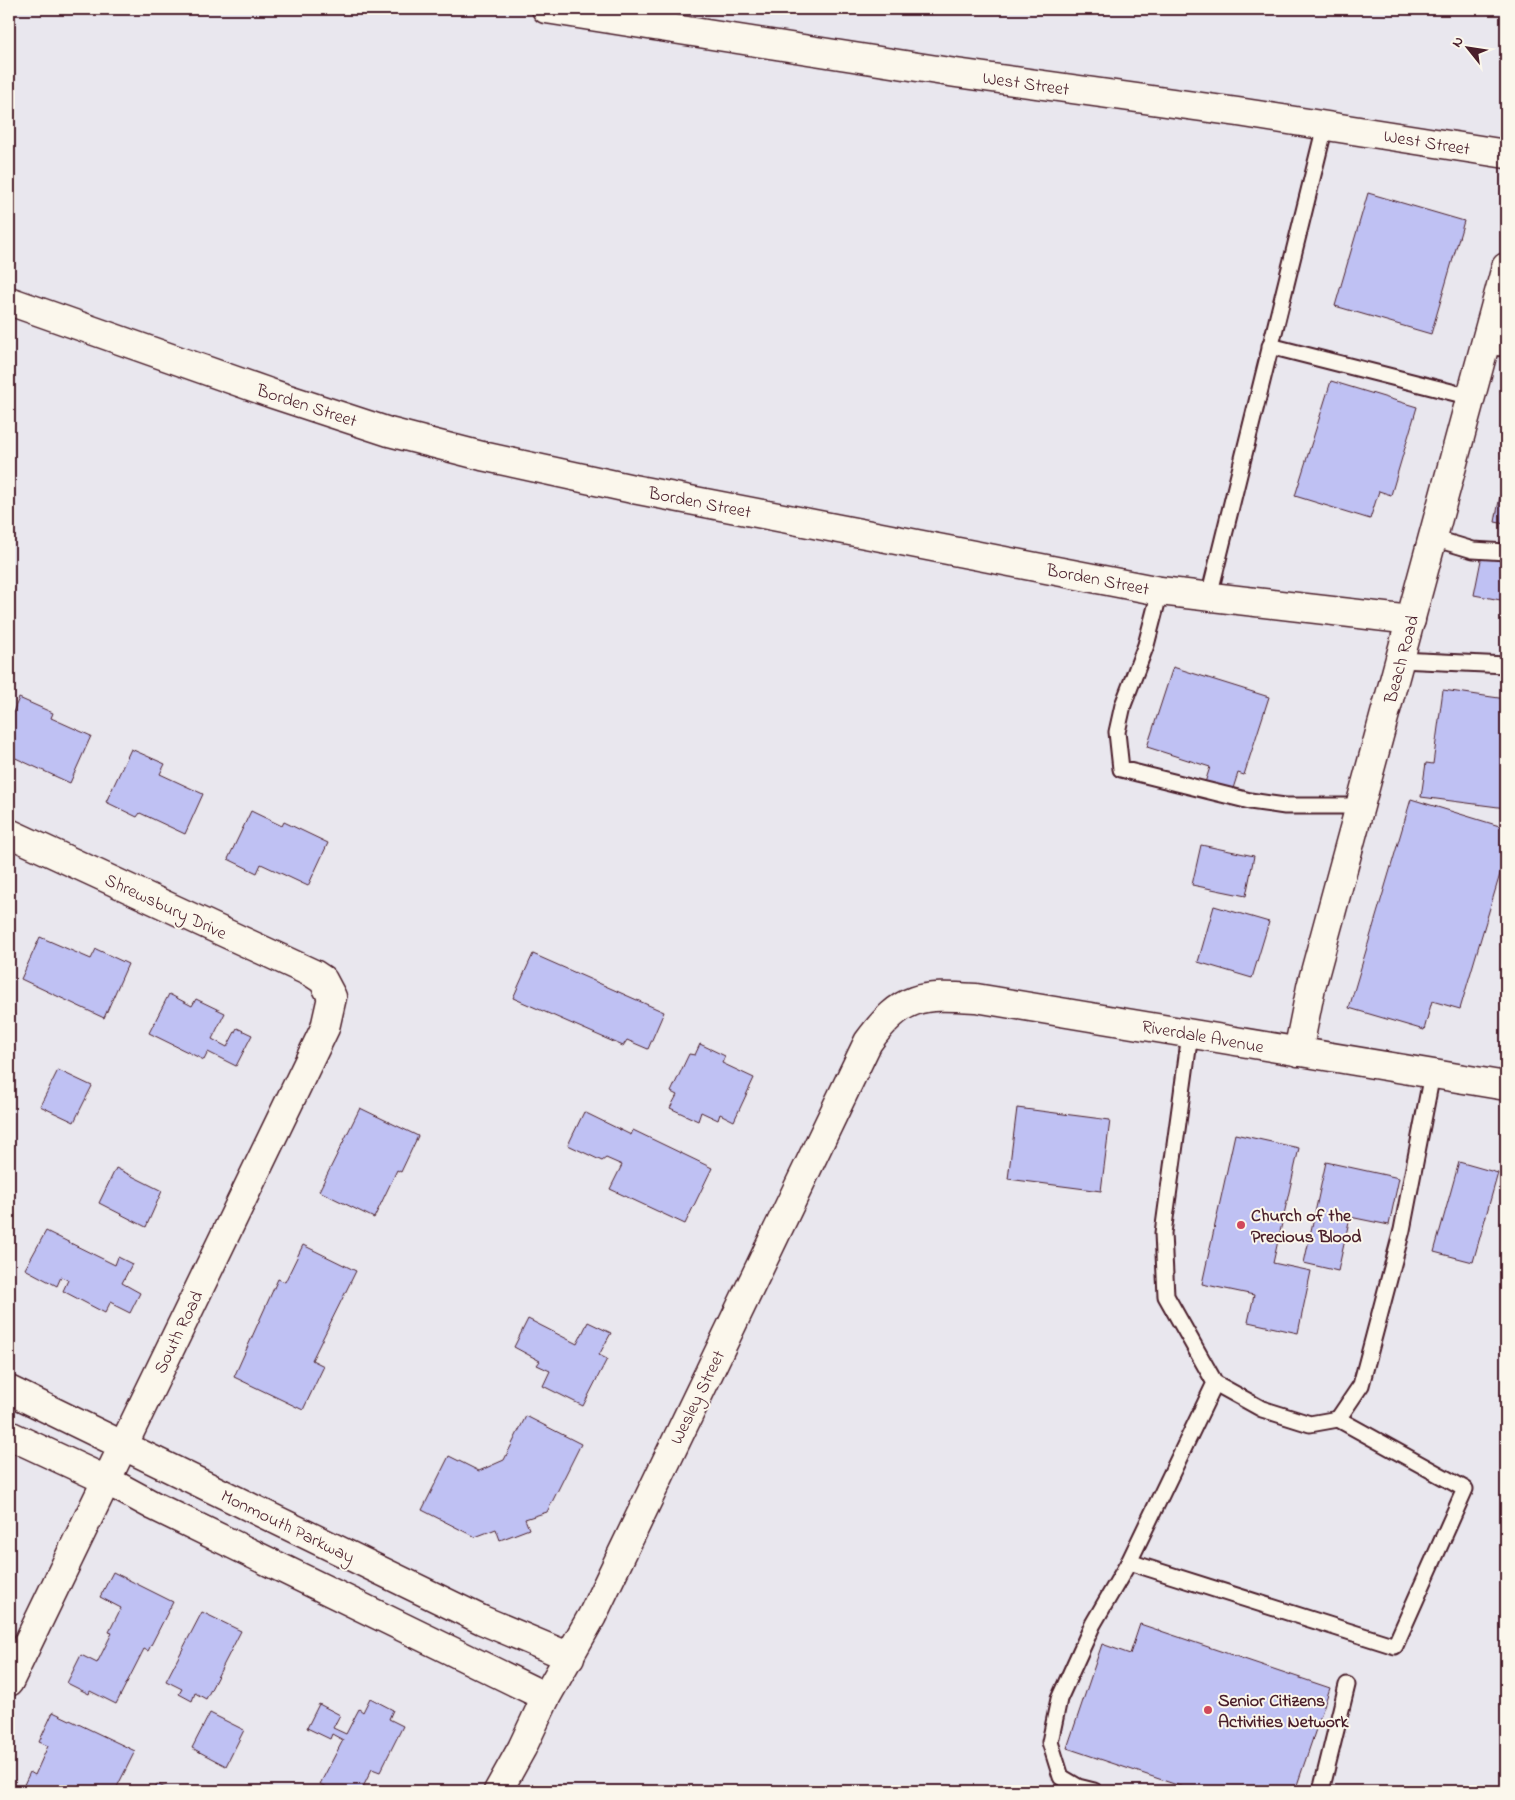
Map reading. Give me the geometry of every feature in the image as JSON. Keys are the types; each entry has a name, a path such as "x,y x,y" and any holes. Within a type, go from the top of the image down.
{"street":[{"name":"West Street","path":"546,9 627,15 956,73 1506,154"},
{"name":"Beach Road","path":"1298,1052 1311,987 1472,397 1496,347 1506,267"},
{"name":"Borden Street","path":"9,300 270,393 389,432 482,456 634,490 1160,591 1411,620"},
{"name":"Shrewsbury Drive","path":"9,833 314,974 322,980"},
{"name":"South Road","path":"9,1682 325,1028 332,997 322,980"},
{"name":"Riverdale Avenue","path":"900,1008 914,1000 934,996 976,998 1506,1086"},
{"name":"Wesley Street","path":"498,1791 522,1748 546,1697 570,1657 596,1607 868,1042 883,1021 900,1008"},
{"name":"Monmouth Parkway","path":"9,1390 482,1620 570,1657"},
{"path":"9,1435 106,1480 162,1510 546,1697"}],"lane":[{"path":"1209,596 1325,126"},
{"path":"1270,346 1472,397"},
{"path":"1433,538 1473,550 1506,552"},
{"path":"1160,591 1146,645 1123,705 1117,732 1121,769 1250,801 1285,806 1360,806"},
{"path":"1400,660 1506,665"},
{"path":"1130,1562 1395,1646 1465,1489 1338,1418 1310,1424 1262,1409 1215,1383 1166,1296 1163,1233 1190,1034"},
{"path":"1338,1418 1361,1384 1402,1230 1432,1074"},
{"path":"1094,1791 1078,1786 1061,1777 1050,1742 1059,1699 1093,1624 1130,1562 1215,1383"},
{"path":"1321,1791 1347,1685"}],"building":[{"path":"1368,193 1464,221 1431,334 1335,306"},
{"path":"1331,381 1417,407 1391,495 1379,491 1370,519 1295,496"},
{"path":"1506,464 1506,524 1495,522"},
{"path":"1482,555 1506,560 1506,601 1474,595"},
{"path":"1173,667 1269,697 1244,775 1238,773 1230,798 1203,789 1210,767 1147,747"},
{"path":"1443,690 1506,699 1506,808 1421,797 1426,763 1433,764"},
{"path":"19,698 53,713 51,718 91,736 70,783 9,755 9,721"},
{"path":"131,749 165,764 160,774 203,794 185,834 140,813 137,817 106,802"},
{"path":"1411,799 1506,828 1506,854 1460,1009 1432,1001 1424,1030 1349,1008"},
{"path":"251,811 282,826 284,822 328,843 308,886 261,864 257,873 228,859"},
{"path":"1201,845 1254,856 1246,896 1192,885"},
{"path":"1214,906 1269,922 1252,978 1198,962"},
{"path":"40,937 91,959 96,949 128,964 104,1018 21,979"},
{"path":"533,954 664,1012 648,1049 627,1040 623,1046 513,998"},
{"path":"169,994 192,1006 196,999 225,1013 212,1039 227,1047 237,1028 252,1035 236,1066 208,1052 204,1060 149,1033"},
{"path":"700,1044 725,1056 722,1063 754,1078 734,1121 720,1114 718,1120 701,1112 698,1121 670,1108 677,1095 671,1092 689,1054 695,1055"},
{"path":"58,1070 92,1086 74,1122 40,1106"},
{"path":"360,1108 418,1136 401,1172 397,1170 374,1218 319,1191"},
{"path":"1017,1108 1110,1120 1101,1191 1008,1179"},
{"path":"584,1112 631,1135 633,1130 712,1168 685,1224 610,1189 622,1165 606,1158 602,1161 568,1145"},
{"path":"1235,1134 1299,1148 1273,1263 1311,1271 1298,1333 1248,1322 1254,1295 1202,1284"},
{"path":"1326,1162 1399,1178 1389,1225 1350,1217 1338,1271 1304,1263"},
{"path":"1459,1162 1498,1173 1473,1262 1434,1252"},
{"path":"116,1168 162,1191 146,1227 99,1203"},
{"path":"46,1231 115,1265 118,1257 132,1264 122,1283 140,1293 130,1313 114,1305 115,1303 111,1301 105,1313 63,1291 68,1280 61,1277 57,1286 25,1269"},
{"path":"303,1245 356,1271 312,1360 324,1366 303,1410 234,1377 278,1279 285,1282"},
{"path":"528,1319 577,1344 588,1322 611,1333 599,1355 607,1359 583,1406 543,1386 550,1371 537,1365 540,1361 514,1347"},
{"path":"526,1416 581,1444 547,1512 525,1519 529,1529 500,1540 496,1529 475,1537 422,1510 449,1456 479,1471 504,1460"},
{"path":"113,1572 173,1602 148,1651 144,1649 116,1704 90,1691 89,1694 67,1683 81,1655 97,1663 112,1633 109,1632 121,1608 100,1597"},
{"path":"202,1612 241,1631 206,1699 195,1693 192,1701 179,1694 182,1689 166,1681"},
{"path":"1140,1624 1330,1688 1295,1791 1195,1791 1067,1748 1102,1644 1130,1654"},
{"path":"370,1698 393,1710 389,1719 403,1726 380,1772 372,1769 361,1791 334,1791 320,1784 343,1740 332,1734 330,1739 307,1728 319,1704 340,1715 333,1728 346,1734 359,1709 363,1712"},
{"path":"53,1712 135,1751 115,1791 21,1791 30,1772 35,1775 48,1746 39,1742"},
{"path":"210,1713 244,1730 226,1766 192,1748"},
{"path":"157,1784 171,1791 153,1791"}],"place":[{"name":"Church of the Precious Blood","path":"1241,1225"},
{"name":"Senior Citizens Activities Network","path":"1208,1710"}]}
